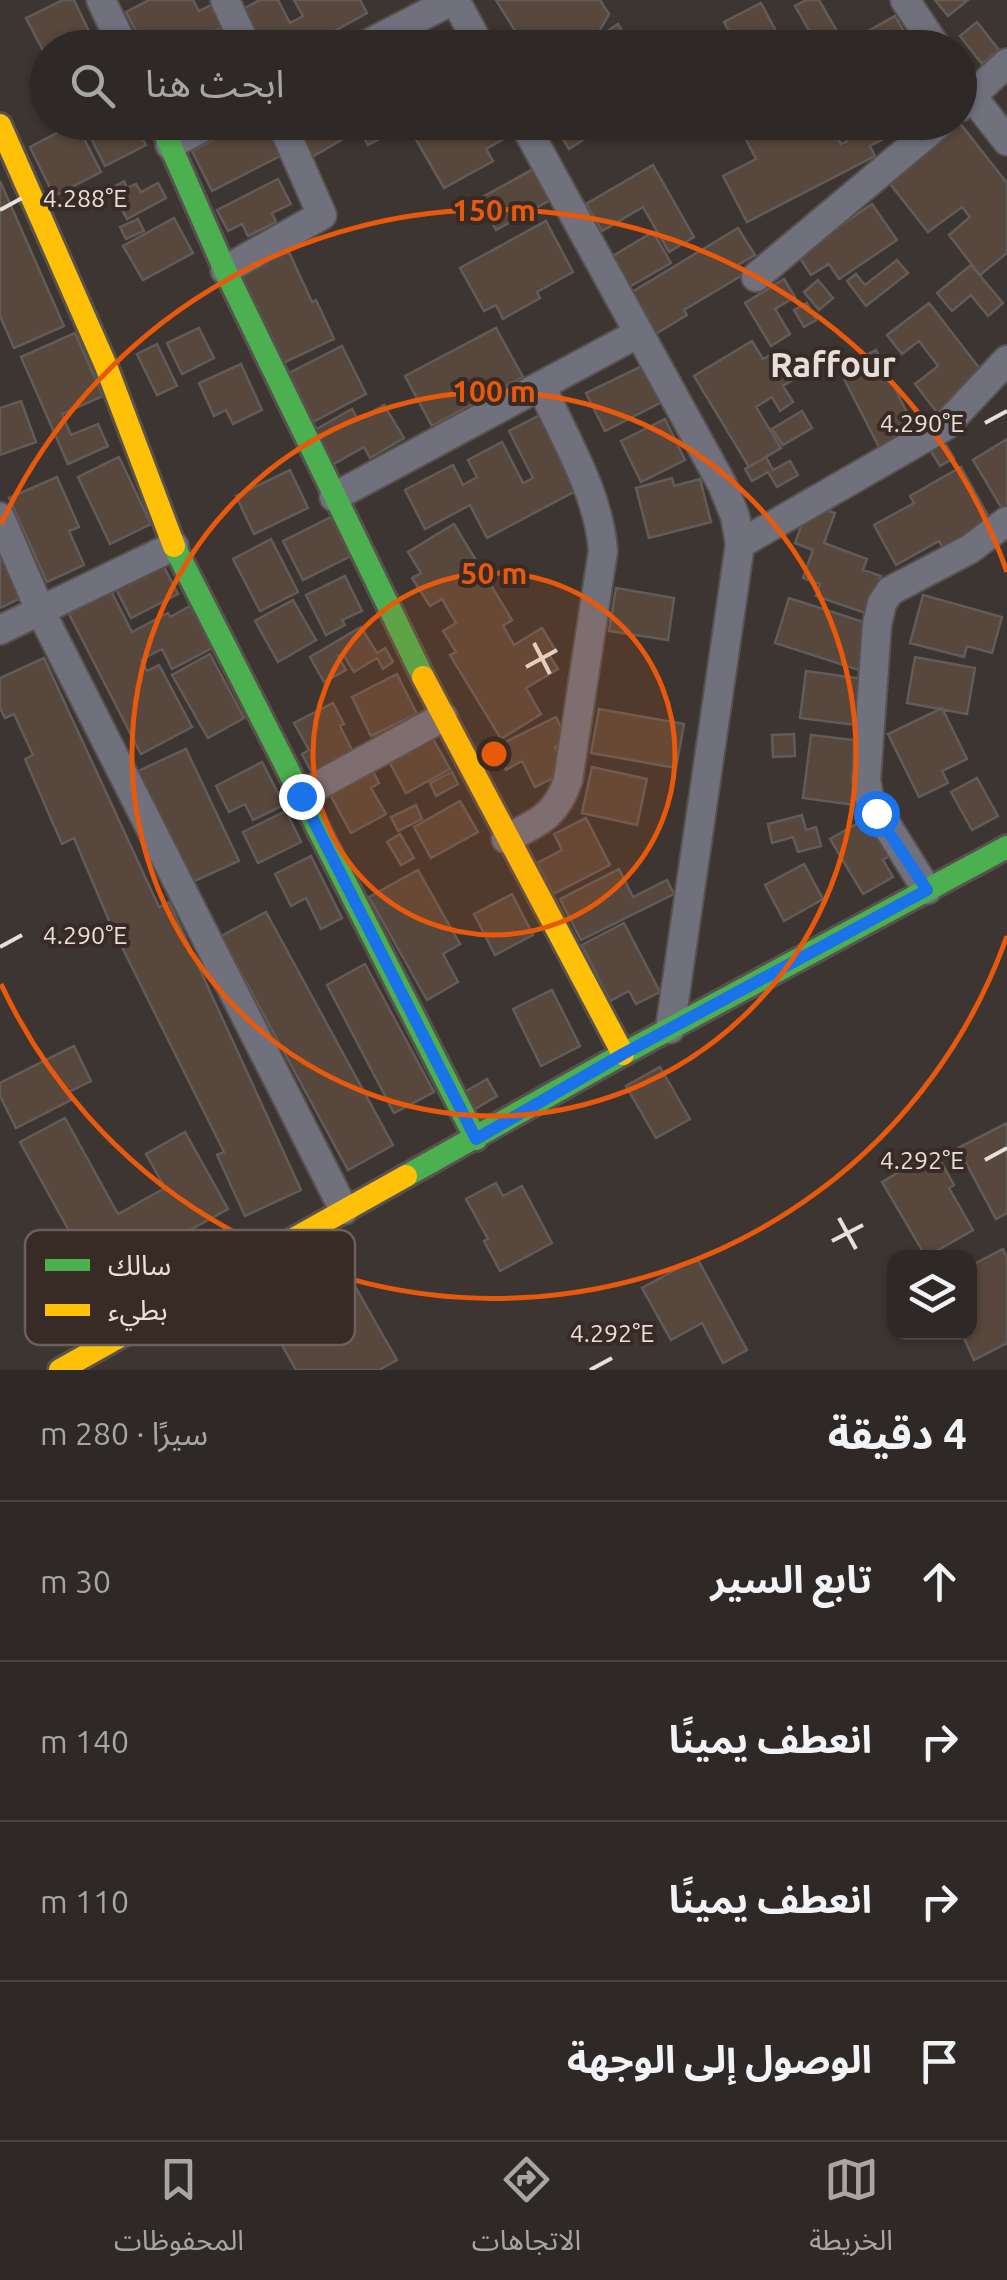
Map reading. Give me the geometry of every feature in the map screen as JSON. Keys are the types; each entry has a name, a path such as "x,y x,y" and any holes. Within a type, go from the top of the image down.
{"street":[{"path":"101,0 115,30"},
{"path":"225,0 239,30"},
{"path":"395,30 454,0 471,30"},
{"path":"905,0 925,30"},
{"path":"977,85 1007,63"},
{"path":"977,110 1007,141"},
{"path":"0,125 106,366 174,546 476,1139"},
{"path":"168,140 225,270 443,717 623,1054"},
{"path":"225,270 322,215 289,140"},
{"path":"533,140 736,516 740,544 670,1029"},
{"path":"756,277 920,140"},
{"path":"334,496 639,333"},
{"path":"740,544 946,426 1007,360"},
{"path":"506,839 550,816 565,790 603,551 595,506 542,388"},
{"path":"0,517 40,610 344,1210"},
{"path":"927,890 868,798 877,624 882,603 890,591 970,549 1007,521"},
{"path":"0,630 174,546"},
{"path":"301,796 443,717"},
{"path":"308,1230 623,1054 1007,847"},
{"path":"60,1370 104,1345"}],"building":[{"path":"63,0 74,0 88,30 32,30 26,18"},
{"path":"149,0 193,0 199,11 211,5 222,27 136,30 126,12"},
{"path":"260,0 278,0 290,23 303,16 294,0 360,0 367,13 336,30 246,30 237,12"},
{"path":"496,0 600,0 609,14 600,30 515,30"},
{"path":"806,0 819,0 836,30 809,30 795,6"},
{"path":"935,0 968,0 948,16"},
{"path":"761,3 775,30 728,30 724,22"},
{"path":"895,16 903,30 870,30"},
{"path":"977,22 999,50 982,64 977,58 977,30 967,30"},
{"path":"43,140 85,140 101,172 54,196 30,147"},
{"path":"92,140 143,140 146,145 105,166"},
{"path":"213,140 279,140 286,153 212,191 192,151"},
{"path":"300,140 341,140 310,158"},
{"path":"416,140 502,140 486,149 493,161 444,188"},
{"path":"563,140 583,140 569,149"},
{"path":"746,140 839,140 841,144 847,140 881,140 870,146 875,156 747,222 723,176 756,159"},
{"path":"926,140 973,140 1007,183 1007,253 980,275 949,235 970,217 962,207 928,232 887,180"},
{"path":"653,165 694,237 669,252 643,207 602,231 586,204"},
{"path":"535,168 552,199 496,230 479,199"},
{"path":"278,179 291,204 272,213 276,222 248,236 242,224 228,231 217,210"},
{"path":"0,181 64,326 14,348 0,316"},
{"path":"124,181 127,188 136,184 141,192 158,183 166,198 127,219 111,189"},
{"path":"872,204 897,240 839,279 829,264 811,275 798,255"},
{"path":"174,218 193,253 143,280 123,246"},
{"path":"138,219 144,231 126,239 120,227"},
{"path":"546,221 573,272 537,292 540,298 503,319 496,305 484,311 460,268"},
{"path":"738,228 755,255 738,265 744,274 684,310 687,315 652,336 627,295"},
{"path":"653,232 671,263 629,287 611,257"},
{"path":"289,252 334,339 279,365 237,276"},
{"path":"897,260 908,273 866,306 847,281 856,274 865,285"},
{"path":"971,265 1003,303 988,316 971,295 952,311 937,293"},
{"path":"784,279 795,297 775,309 790,334 771,346 745,303"},
{"path":"818,280 833,298 819,310 804,292"},
{"path":"807,303 816,320 804,327 794,310"},
{"path":"929,303 987,378 939,415 915,384 938,366 919,341 902,354 887,335"},
{"path":"199,328 214,358 182,374 167,343"},
{"path":"496,328 523,377 432,426 405,376"},
{"path":"75,333 103,396 62,414 71,435 98,424 108,446 68,464 21,357"},
{"path":"752,341 763,359 779,350 796,378 783,386 793,402 780,411 772,397 756,407 781,448 749,467 694,376"},
{"path":"157,344 177,386 157,395 137,354"},
{"path":"342,346 366,394 313,422 289,373"},
{"path":"876,350 916,431 880,449 839,369"},
{"path":"241,364 262,410 233,424 226,410 214,416 199,383"},
{"path":"644,365 662,402 605,431 586,393"},
{"path":"21,401 36,442 0,455 0,408"},
{"path":"384,405 404,438 370,458 364,447 332,465 313,431 352,409 358,420"},
{"path":"802,411 812,428 783,445 772,429"},
{"path":"546,412 585,486 487,538 470,505 425,529 405,490 453,465 463,485 477,477 468,460 502,442 523,483 533,478 509,431"},
{"path":"665,419 685,460 641,482 621,441"},
{"path":"1007,439 1007,510 1004,512 973,460"},
{"path":"943,440 954,458 940,466 929,448"},
{"path":"119,457 151,524 110,544 78,477"},
{"path":"766,457 773,470 790,461 798,475 777,487 768,472 752,481 745,469"},
{"path":"961,467 992,523 944,550 939,541 896,565 874,525 914,503 910,496"},
{"path":"290,470 308,508 254,534 236,496"},
{"path":"57,477 79,527 69,531 84,565 47,582 9,498"},
{"path":"672,478 674,486 700,479 711,522 649,538 636,488"},
{"path":"809,504 835,513 824,543 867,559 863,570 881,576 868,614 816,596 820,584 803,578 813,550 795,543"},
{"path":"335,515 355,554 303,580 283,541"},
{"path":"454,524 512,620 503,626 514,645 542,628 556,651 549,655 558,669 526,688 541,714 501,739 450,655 456,652 443,631 456,623 442,599 430,606 412,578 421,573 408,552"},
{"path":"271,539 298,592 260,611 233,559"},
{"path":"0,554 21,598 0,608"},
{"path":"163,565 178,594 131,618 116,589"},
{"path":"345,576 362,611 342,620 345,625 326,635 306,595"},
{"path":"616,588 674,598 668,640 609,631"},
{"path":"111,591 132,632 192,605 214,647 172,669 162,649 141,660 147,671 159,665 192,727 141,754 69,614"},
{"path":"923,595 1002,617 992,653 967,646 964,657 910,643"},
{"path":"789,598 879,627 865,672 775,643"},
{"path":"293,600 316,640 278,662 255,621"},
{"path":"361,627 377,653 385,648 393,662 383,669 377,658 354,672 343,654 338,656 346,670 324,682 310,657"},
{"path":"210,654 244,718 208,738 172,675"},
{"path":"915,657 975,668 967,714 907,703"},
{"path":"44,658 159,907 169,902 301,1190 245,1216 217,1155 224,1152 110,923 74,838 62,844 25,759 33,755 14,714 5,718 0,708 0,678"},
{"path":"806,671 871,680 872,727 800,718"},
{"path":"397,674 417,714 371,736 352,697"},
{"path":"333,703 353,752 312,773 302,754 309,750 294,723"},
{"path":"942,708 967,759 942,771 948,783 919,797 888,734"},
{"path":"599,709 684,724 676,768 591,753"},
{"path":"556,717 568,741 555,747 567,771 535,787 522,761 506,770 495,747"},
{"path":"428,730 450,769 406,793 385,754"},
{"path":"794,734 795,756 773,757 772,735"},
{"path":"811,735 870,742 862,806 803,798"},
{"path":"186,749 239,861 190,883 138,771"},
{"path":"262,762 284,805 253,820 245,804 229,812 216,786"},
{"path":"369,764 379,783 371,788 386,814 351,833 326,787"},
{"path":"592,767 647,779 637,825 582,813"},
{"path":"452,772 458,784 436,796 430,783"},
{"path":"977,778 998,816 972,830 951,792"},
{"path":"460,801 478,832 431,858 414,827"},
{"path":"416,805 422,819 398,831 391,817"},
{"path":"286,811 301,842 258,863 243,832"},
{"path":"874,814 896,852 883,860 893,877 863,894 830,839"},
{"path":"802,815 806,830 816,827 821,846 798,852 793,837 772,843 768,824"},
{"path":"586,818 610,865 553,894 537,863 562,850 554,834"},
{"path":"400,834 414,858 401,865 387,842"},
{"path":"311,856 342,918 321,929 306,898 291,906 275,874"},
{"path":"804,864 823,899 784,921 765,885"},
{"path":"619,869 633,897 667,880 674,894 581,940 560,899"},
{"path":"418,870 460,944 443,954 458,982 427,1000 369,897"},
{"path":"512,894 533,935 495,955 474,914"},
{"path":"266,912 393,1145 348,1170 221,936"},
{"path":"624,923 660,992 636,1004 629,991 610,1001 582,945"},
{"path":"365,964 434,1092 394,1113 327,985"},
{"path":"552,990 580,1046 541,1066 513,1009"},
{"path":"74,1046 91,1081 67,1093 71,1100 16,1128 0,1096 0,1083"},
{"path":"660,1067 690,1119 656,1138 626,1086"},
{"path":"487,1079 497,1096 475,1109 465,1092"},
{"path":"65,1118 118,1214 165,1188 146,1154 185,1132 228,1209 190,1230 69,1230 20,1142"},
{"path":"1007,1123 1007,1213 996,1219 958,1148"},
{"path":"935,1151 954,1185 949,1188 973,1230 938,1250 922,1250 882,1182"},
{"path":"496,1183 503,1196 522,1186 552,1243 500,1271 466,1199"},
{"path":"1003,1249 1007,1258 1007,1343 974,1360 965,1340 977,1340 977,1262"},
{"path":"697,1258 747,1350 723,1363 702,1323 671,1340 642,1288"},
{"path":"355,1286 397,1360 379,1370 296,1370 282,1345 355,1345"}],"traffic: fast":[{"path":"168,140 225,270 423,677"},
{"path":"174,546 476,1139"},
{"path":"406,1176 1007,847"}],"traffic: slow":[{"path":"0,125 106,366 174,546"},
{"path":"423,677 623,1054"},
{"path":"310,1230 406,1176"},
{"path":"60,1370 105,1345"}],"district":[{"name":"Raffour","path":"833,365"}],"route":[{"path":"301,796 476,1139 623,1054 927,890 876,813"}]}
